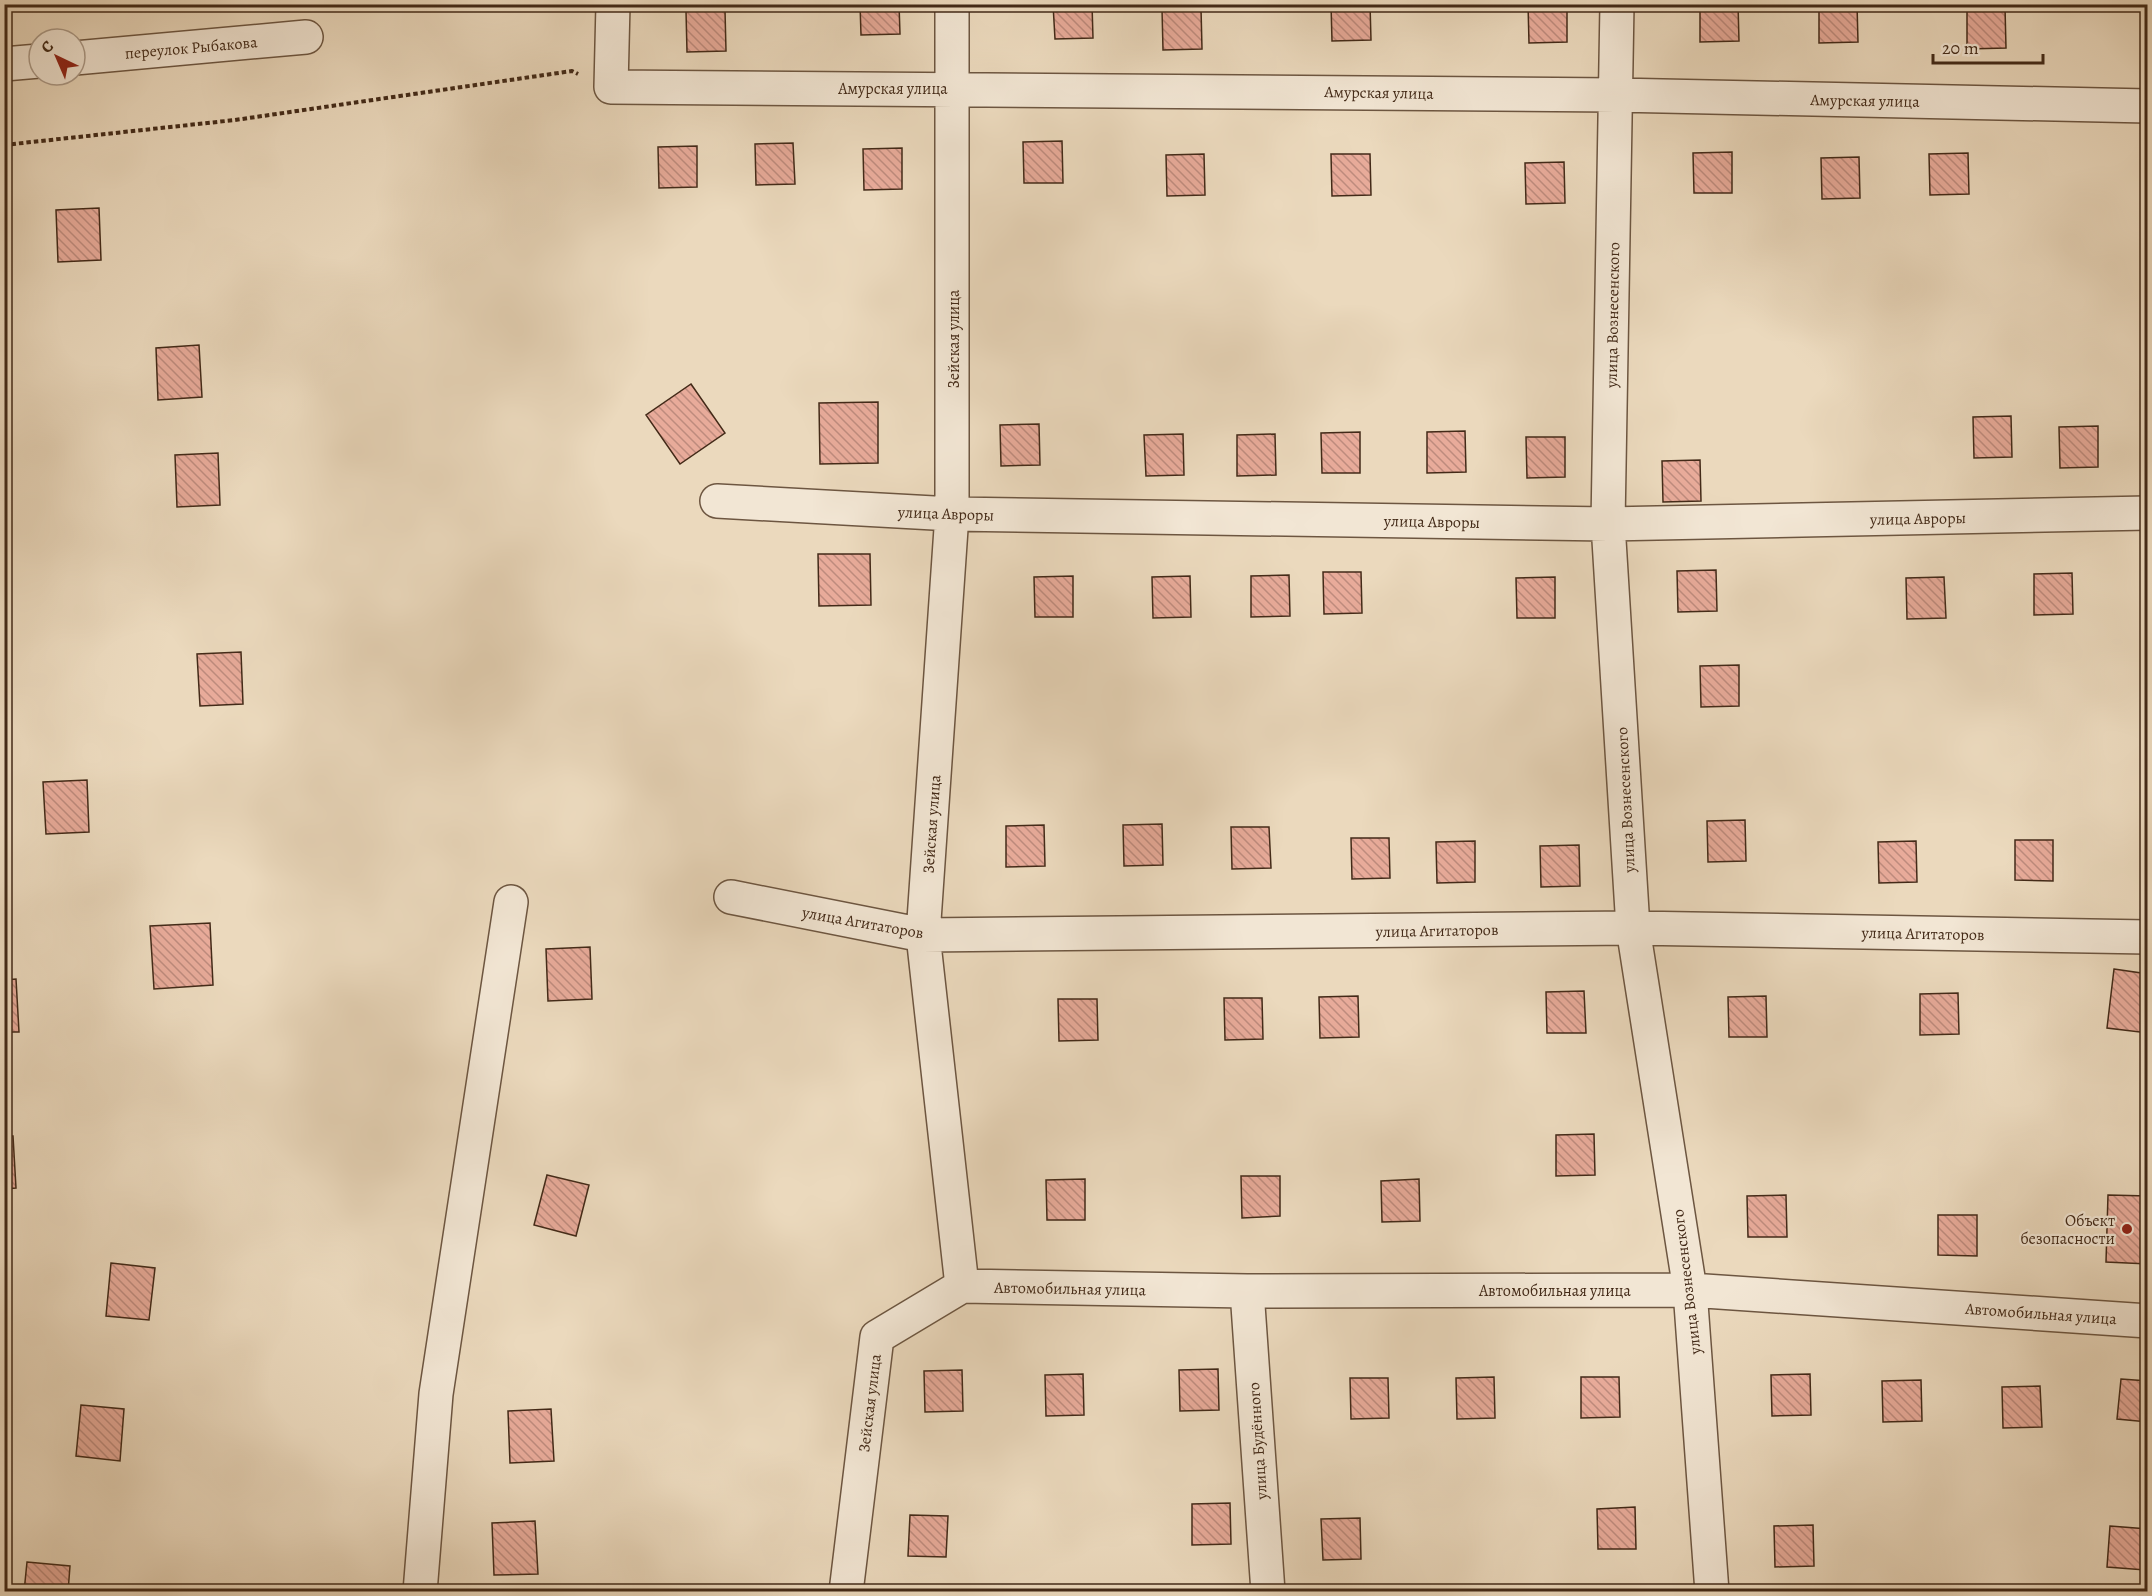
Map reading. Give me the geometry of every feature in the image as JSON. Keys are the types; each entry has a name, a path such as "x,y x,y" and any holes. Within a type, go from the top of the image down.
{"street":[{"path":"611,87 613,4"},
{"name":"Зейская улица","path":"846,1592 876,1337 963,1286 923,935 952,514 952,4"},
{"name":"улица Вознесенского","path":"1617,4 1608,524 1633,928 1690,1290 1712,1592"},
{"name":"переулок Рыбакова","path":"87,57 306,37"},
{"path":"4,64 27,62"},
{"name":"Амурская улица","path":"611,87 1616,95 2148,106"},
{"name":"улица Авроры","path":"717,501 952,514 1608,524 2148,513"},
{"name":"улица Агитаторов","path":"731,897 923,935 1633,928 2148,937"},
{"path":"420,1592 436,1394 511,902"},
{"name":"Автомобильная улица","path":"963,1286 1247,1291 1690,1290 2148,1321"},
{"name":"улица Будённого","path":"1247,1291 1268,1592"}],"path":[{"path":"4,145 235,120 572,71 611,87"}],"building":[{"path":"860,4 899,4 900,34 861,35"},
{"path":"1053,4 1092,4 1093,38 1055,39"},
{"path":"1331,4 1370,4 1371,40 1332,41"},
{"path":"1528,4 1567,4 1567,42 1529,43"},
{"path":"1700,4 1738,4 1739,41 1700,42"},
{"path":"1819,4 1857,4 1858,42 1819,43"},
{"path":"2005,7 2006,48 1967,49 1967,8"},
{"path":"1201,8 1202,49 1163,50 1162,9"},
{"path":"725,10 726,51 687,52 686,11"},
{"path":"1062,141 1063,183 1024,183 1023,142"},
{"path":"793,143 795,184 756,185 755,144"},
{"path":"697,146 697,187 659,188 658,147"},
{"path":"902,148 902,189 864,190 863,149"},
{"path":"1732,152 1732,193 1694,193 1693,153"},
{"path":"1968,153 1969,194 1930,195 1929,154"},
{"path":"1204,154 1205,195 1167,196 1166,155"},
{"path":"1331,154 1370,154 1371,195 1332,196"},
{"path":"1859,157 1860,198 1822,199 1821,158"},
{"path":"1564,162 1565,203 1526,204 1525,163"},
{"path":"99,208 101,260 58,262 56,210"},
{"path":"199,345 202,397 158,400 156,348"},
{"path":"691,384 725,433 680,464 646,415"},
{"path":"878,402 878,463 820,464 819,403"},
{"path":"2011,416 2012,457 1974,458 1973,417"},
{"path":"1039,424 1040,465 1001,466 1000,425"},
{"path":"2098,426 2098,467 2060,468 2059,427"},
{"path":"1465,431 1466,472 1427,473 1427,432"},
{"path":"1360,432 1360,473 1322,473 1321,433"},
{"path":"1183,434 1184,475 1146,476 1144,435"},
{"path":"1275,434 1276,475 1237,476 1237,435"},
{"path":"1526,437 1565,437 1565,477 1527,478"},
{"path":"218,453 220,505 177,507 175,455"},
{"path":"1700,460 1701,501 1663,502 1662,461"},
{"path":"818,554 870,554 871,605 819,606"},
{"path":"1716,570 1717,611 1678,612 1677,571"},
{"path":"1323,572 1361,572 1362,613 1324,614"},
{"path":"2072,573 2073,614 2034,615 2034,574"},
{"path":"1289,575 1290,616 1251,617 1251,576"},
{"path":"1073,576 1073,617 1035,617 1034,577"},
{"path":"1190,576 1191,617 1153,618 1152,577"},
{"path":"1555,577 1555,618 1517,618 1516,578"},
{"path":"1944,577 1946,618 1907,619 1906,578"},
{"path":"241,652 243,704 200,706 197,654"},
{"path":"1739,665 1739,706 1701,707 1700,666"},
{"path":"87,780 89,832 46,834 43,782"},
{"path":"1745,820 1746,861 1708,862 1707,821"},
{"path":"1162,824 1163,865 1124,866 1123,825"},
{"path":"1044,825 1045,866 1006,867 1006,826"},
{"path":"1231,827 1269,827 1271,868 1232,869"},
{"path":"1351,838 1389,838 1390,878 1352,879"},
{"path":"2015,840 2053,840 2053,881 2015,880"},
{"path":"1475,841 1475,882 1437,883 1436,842"},
{"path":"1916,841 1917,882 1879,883 1878,842"},
{"path":"1579,845 1580,886 1541,887 1540,846"},
{"path":"210,923 213,985 154,989 150,926"},
{"path":"590,947 592,999 548,1001 546,949"},
{"path":"2114,969 2148,974 2148,1033 2107,1028"},
{"path":"16,979 19,1032 4,1032 4,980"},
{"path":"1584,991 1586,1033 1547,1033 1546,992"},
{"path":"1958,993 1959,1034 1920,1035 1920,994"},
{"path":"1358,996 1359,1037 1320,1038 1319,997"},
{"path":"1766,996 1767,1037 1729,1037 1728,997"},
{"path":"1224,998 1262,998 1263,1039 1225,1040"},
{"path":"1058,999 1097,999 1098,1040 1059,1041"},
{"path":"1594,1134 1595,1175 1556,1176 1556,1135"},
{"path":"4,1136 13,1136 16,1188 4,1189"},
{"path":"547,1175 589,1185 576,1236 534,1225"},
{"path":"1241,1176 1280,1176 1280,1216 1242,1218"},
{"path":"1085,1179 1085,1220 1047,1220 1046,1180"},
{"path":"1419,1179 1420,1221 1382,1222 1381,1181"},
{"path":"1786,1195 1787,1237 1748,1237 1747,1196"},
{"name":"Объект безопасности","path":"2108,1195 2148,1196 2148,1264 2106,1262"},
{"path":"1938,1215 1977,1215 1977,1256 1938,1255"},
{"path":"111,1263 155,1268 149,1320 106,1316"},
{"path":"1218,1369 1219,1410 1180,1411 1179,1370"},
{"path":"962,1370 963,1411 925,1412 924,1371"},
{"path":"1083,1374 1084,1415 1046,1416 1045,1375"},
{"path":"1810,1374 1811,1415 1772,1416 1771,1375"},
{"path":"1494,1377 1495,1418 1457,1419 1456,1378"},
{"path":"1581,1377 1619,1377 1620,1417 1581,1418"},
{"path":"1350,1378 1388,1378 1389,1418 1351,1419"},
{"path":"2121,1379 2148,1381 2148,1422 2117,1419"},
{"path":"1921,1380 1922,1421 1883,1422 1882,1381"},
{"path":"2040,1386 2042,1427 2003,1428 2002,1387"},
{"path":"81,1405 124,1409 120,1461 76,1456"},
{"path":"551,1409 554,1461 510,1463 508,1411"},
{"path":"1230,1503 1231,1544 1192,1545 1192,1504"},
{"path":"1635,1507 1636,1549 1598,1549 1597,1509"},
{"path":"910,1515 948,1516 946,1557 908,1556"},
{"path":"1360,1518 1361,1559 1323,1560 1321,1519"},
{"path":"535,1521 538,1574 494,1575 492,1523"},
{"path":"1813,1525 1814,1566 1775,1567 1774,1526"},
{"path":"2110,1526 2148,1529 2145,1570 2107,1567"},
{"path":"27,1562 70,1566 68,1592 24,1592"}],"place":[{"name":"Объект безопасности","path":"2127,1229"}]}
